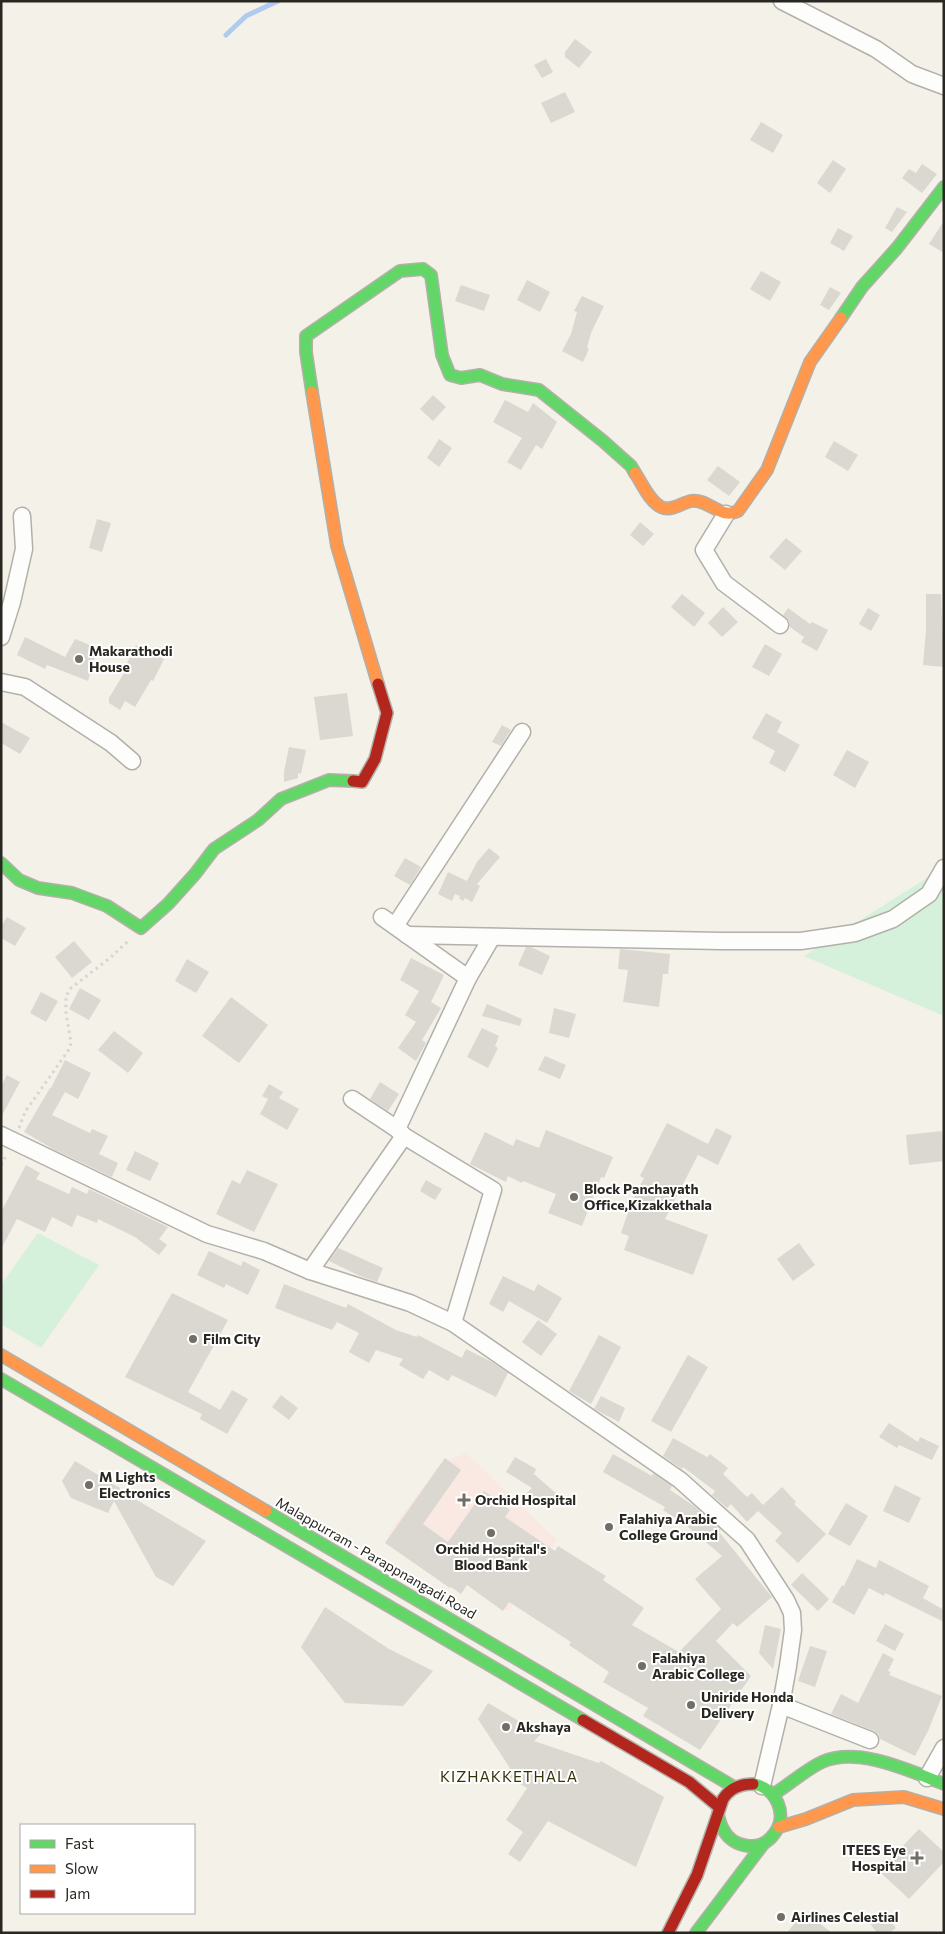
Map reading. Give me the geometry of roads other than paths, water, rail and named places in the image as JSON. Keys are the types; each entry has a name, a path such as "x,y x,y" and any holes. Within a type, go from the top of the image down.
{"main road":[{"path":"1,863 18,880 38,888 72,893 107,906 141,928 168,904 214,850 258,820 281,799 329,780 362,782 376,759 387,713 337,546 306,352 306,336 316,328 400,272 423,269 431,275 442,355 450,375 461,378 480,375 502,384 539,390 631,466 644,489 659,506 667,509 691,501 726,514 732,514 738,511 767,470 813,358 862,288 897,248 944,187"},
{"name":"Malappurram - Parappnangadi Road","path":"1,1356 734,1788"},
{"path":"1,1379 689,1782 719,1811 722,1830 733,1842 743,1846 754,1846 764,1843"},
{"path":"768,1790 822,1762 843,1756 886,1762 944,1784"},
{"path":"668,1933 696,1876 719,1811 728,1792 748,1784 768,1790 780,1804 779,1827 773,1836 764,1843 696,1933"},
{"path":"779,1827 806,1819 853,1800 904,1797 944,1809"}],"street":[{"path":"782,1 876,49 912,74 944,86"},
{"path":"726,514 704,550 724,583 780,625"},
{"path":"1,637 12,602 24,549 22,516"},
{"path":"1,682 25,686 111,742 132,761"},
{"path":"395,926 522,732"},
{"path":"395,926 492,936 800,941 855,933 894,919 929,894 944,868"},
{"path":"395,926 468,978"},
{"path":"310,1270 401,1133 468,978 492,936"},
{"path":"352,1099 401,1133 494,1190 453,1322"},
{"path":"7,1138 207,1234 264,1251 310,1270 410,1303 453,1322 680,1480 747,1540 786,1600 792,1614 794,1630 768,1790"},
{"path":"781,1705 870,1740"},
{"path":"927,1778 944,1748"}],"waterway":[{"path":"226,35 246,16 278,1"}],"place":[{"name":"Makarathodi House","path":"79,659"},
{"name":"Block Panchayath Office,Kizakkethala","path":"574,1197"},
{"name":"Film City","path":"193,1339"},
{"name":"M Lights Electronics","path":"89,1485"},
{"name":"Orchid Hospital","path":"464,1500"},
{"name":"Falahiya Arabic College Ground","path":"609,1527"},
{"name":"Orchid Hospital's Blood Bank","path":"491,1533"},
{"name":"Falahiya Arabic College","path":"642,1666"},
{"name":"Uniride Honda Delivery","path":"691,1705"},
{"name":"Akshaya","path":"506,1727"},
{"name":"ITEES Eye Hospital","path":"917,1858"},
{"name":"Airlines Celestial","path":"781,1917"}],"district":[{"name":"KIZHAKKETHALA","path":"509,1777"}]}
